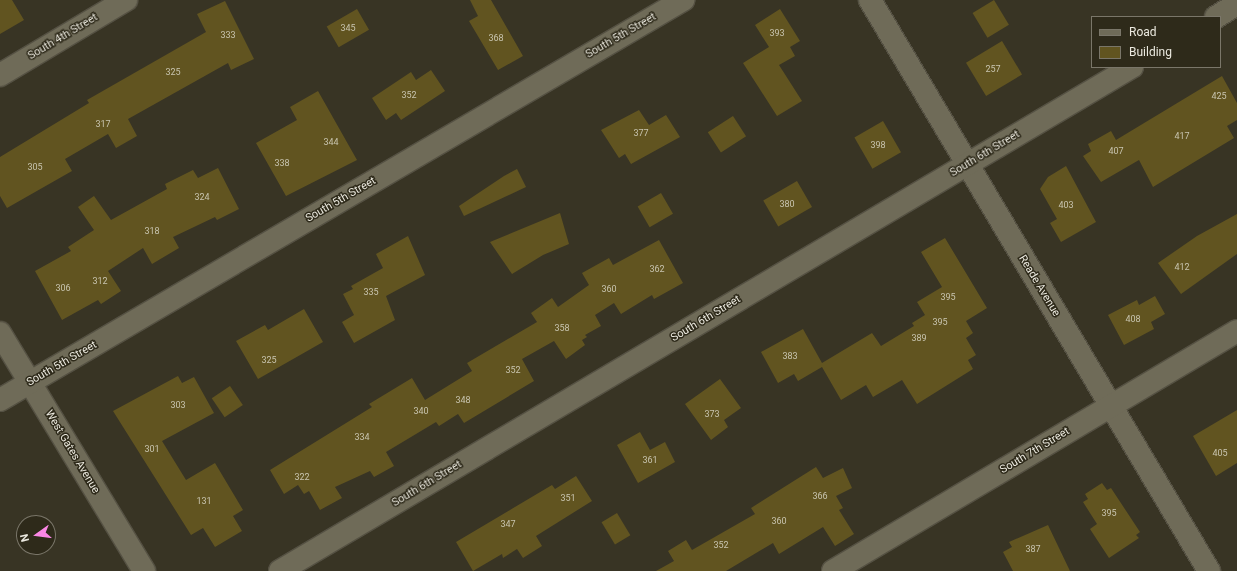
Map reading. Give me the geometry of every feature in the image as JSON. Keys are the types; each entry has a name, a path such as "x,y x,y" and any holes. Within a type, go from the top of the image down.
{"street":[{"name":"South 4th Street","path":"0,75 126,0"},
{"name":"South 5th Street","path":"0,400 683,0"},
{"name":"Reade Avenue","path":"870,0 1209,571"},
{"path":"1218,16 1237,4"},
{"name":"South 6th Street","path":"280,571 1130,68"},
{"name":"South 7th Street","path":"833,571 1237,332"},
{"name":"West Gates Avenue","path":"0,333 144,571"}],"building":[{"path":"0,0 12,0 24,20 0,34"},
{"path":"470,0 491,0 523,56 498,70 469,21 478,16"},
{"path":"994,0 1009,25 988,38 973,13"},
{"path":"225,1 254,59 231,70 228,63 128,119 137,136 116,148 108,134 65,159 72,171 7,208 0,196 0,157 89,103 87,100 206,32 197,14"},
{"path":"357,9 369,30 339,47 327,26"},
{"path":"780,9 800,41 790,47 795,56 779,65 802,101 777,116 743,63 769,47 755,25"},
{"path":"1002,41 1022,74 986,96 966,63"},
{"path":"431,70 445,91 401,120 396,113 386,120 372,98 411,72 416,80"},
{"path":"1222,76 1237,103 1237,120 1227,126 1234,138 1153,187 1139,160 1101,182 1083,156 1091,151 1088,144 1111,131 1116,140"},
{"path":"318,91 357,160 286,196 256,143 297,120 290,107"},
{"path":"639,110 649,125 666,115 680,137 631,164 625,154 619,158 601,130"},
{"path":"733,116 746,136 721,152 708,132"},
{"path":"883,121 901,152 872,169 854,138"},
{"path":"1066,166 1096,222 1061,242 1050,223 1057,219 1040,189 1048,177"},
{"path":"218,168 239,209 217,220 215,217 173,237 179,248 152,264 143,248 108,271 121,291 101,304 98,300 62,320 35,271 71,251 68,247 94,230 78,207 94,196 111,220 167,189 165,184 193,170 198,178"},
{"path":"517,169 526,187 464,216 459,206"},
{"path":"797,181 812,207 778,226 763,200"},
{"path":"661,193 673,214 650,227 638,206"},
{"path":"560,213 569,244 543,255 512,274 490,242"},
{"path":"1237,214 1237,254 1181,294 1158,263 1197,236"},
{"path":"408,236 425,275 386,296 395,320 354,343 342,322 354,315 343,294 353,289 351,286 383,268 376,254"},
{"path":"945,238 987,308 966,321 973,333 966,338 976,355 968,360 973,369 917,404 902,380 873,397 866,385 841,400 822,367 798,381 794,374 778,383 761,352 803,329 822,363 872,333 881,346 914,326 912,323 925,315 917,302 942,287 921,252"},
{"path":"659,240 683,283 654,299 652,295 621,314 614,303 595,315 601,326 585,335 587,337 582,340 585,345 566,359 554,341 522,359 534,381 464,423 458,414 439,426 436,422 386,452 394,466 374,477 370,471 335,487 342,498 320,510 309,491 304,494 298,485 284,494 270,470 372,407 369,404 412,378 425,400 472,371 467,363 537,322 531,313 552,298 558,307 589,285 582,273 609,258 613,265"},
{"path":"1155,296 1165,314 1151,322 1154,329 1124,345 1108,315 1137,300 1139,305"},
{"path":"304,309 323,342 258,379 236,341 265,325 268,330"},
{"path":"178,376 182,383 194,377 214,413 162,441 186,480 215,463 243,510 233,516 242,531 215,547 203,528 191,535 113,411"},
{"path":"720,379 741,408 724,420 728,427 711,440 685,404"},
{"path":"230,386 243,405 225,417 212,398"},
{"path":"1237,410 1237,463 1216,476 1193,436"},
{"path":"640,432 650,450 665,442 675,462 638,483 617,445"},
{"path":"816,467 823,478 843,468 852,488 836,496 843,508 839,510 854,534 835,546 823,527 779,554 773,543 726,571 656,571 674,561 668,551 686,540 692,550 755,514 751,508"},
{"path":"576,476 592,501 536,536 542,546 523,558 517,549 503,558 502,554 473,571 456,542 552,485 555,489"},
{"path":"1102,483 1107,490 1111,488 1140,532 1136,535 1139,538 1109,558 1090,529 1097,524 1083,502 1088,499 1085,494"},
{"path":"617,513 630,535 615,545 602,522"},
{"path":"1048,525 1070,571 1013,571 1003,552 1012,547 1009,542"}]}
